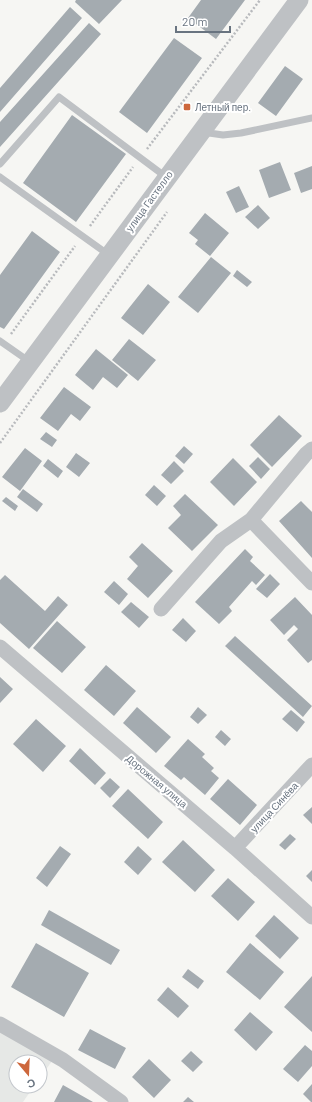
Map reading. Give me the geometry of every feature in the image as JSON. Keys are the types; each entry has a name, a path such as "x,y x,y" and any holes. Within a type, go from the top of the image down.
{"street":[{"name":"улица Гастелло","path":"0,403 166,177 299,0"},
{"path":"161,609 221,541 251,520 306,454 312,449"},
{"path":"251,520 312,583"},
{"name":"Дорожная улица","path":"0,647 235,848 312,917"},
{"name":"улица Синёва","path":"235,848 312,765"},
{"path":"0,1024 63,1060 121,1102"}],"lane":[{"path":"0,164 59,97 166,177"},
{"path":"201,131 223,135 241,133 312,118"},
{"path":"0,177 109,255"},
{"path":"2,342 30,362"}],"path":[{"path":"2,342 83,236 140,157 260,0"},
{"path":"0,443 168,210"}],"shaded area":[{"path":"0,1032 39,1054 8,1054 8,1094 28,1094 23,1102 0,1102"},
{"path":"48,1059 52,1061 48,1067"}],"building":[{"path":"76,0 122,0 99,24 75,2"},
{"path":"201,0 245,0 216,39 188,18"},
{"path":"70,7 82,18 0,112 0,88"},
{"path":"89,23 101,34 0,147 0,122"},
{"path":"174,38 202,58 147,133 119,112"},
{"path":"285,66 303,79 276,116 258,103"},
{"path":"72,115 126,154 76,222 23,183"},
{"path":"280,162 291,190 269,198 259,170"},
{"path":"312,166 312,189 301,193 294,173"},
{"path":"239,186 249,207 236,213 226,192"},
{"path":"258,205 270,218 258,229 245,217"},
{"path":"205,213 229,233 210,256 195,244 198,240 189,233"},
{"path":"32,231 60,252 4,329 0,327 0,275"},
{"path":"211,257 231,273 198,313 178,297"},
{"path":"237,270 252,282 247,287 233,276"},
{"path":"148,284 170,302 143,335 121,318"},
{"path":"129,339 156,360 138,381 112,360"},
{"path":"96,349 128,375 117,388 103,377 93,390 75,375"},
{"path":"64,387 91,407 80,421 71,414 58,431 40,418"},
{"path":"279,415 302,436 272,467 250,445"},
{"path":"46,432 57,440 52,447 40,439"},
{"path":"184,446 193,454 184,464 175,456"},
{"path":"25,448 42,461 20,491 2,477"},
{"path":"76,453 90,463 79,477 66,467"},
{"path":"258,457 270,469 261,479 249,466"},
{"path":"233,458 257,482 234,506 210,482"},
{"path":"48,459 63,471 58,478 43,466"},
{"path":"174,461 184,471 171,484 161,475"},
{"path":"154,485 166,496 157,506 145,495"},
{"path":"23,489 43,504 37,512 17,497"},
{"path":"185,494 218,525 192,551 168,528 181,515 173,506"},
{"path":"6,497 18,506 15,511 2,501"},
{"path":"301,501 312,512 312,558 279,521"},
{"path":"142,543 173,571 148,598 127,579 138,566 129,557"},
{"path":"245,549 253,557 250,561 265,575 256,585 252,581 229,607 232,611 219,624 195,602"},
{"path":"270,574 280,584 267,598 256,589"},
{"path":"5,575 45,611 58,596 68,605 29,649 0,623 0,580"},
{"path":"114,581 128,594 119,605 104,592"},
{"path":"295,597 312,615 312,660 308,663 287,640 298,629 294,625 284,635 270,620"},
{"path":"131,602 149,617 139,628 121,612"},
{"path":"183,618 196,631 186,642 172,630"},
{"path":"57,621 86,647 62,673 33,648"},
{"path":"235,636 312,706 303,717 225,646"},
{"path":"106,665 136,691 114,716 84,690"},
{"path":"0,677 13,689 0,703"},
{"path":"137,707 171,737 156,753 123,723"},
{"path":"198,707 207,715 198,724 190,717"},
{"path":"291,710 305,722 297,732 282,719"},
{"path":"36,719 66,746 43,772 13,744"},
{"path":"221,730 231,739 225,746 215,737"},
{"path":"188,739 205,754 202,757 214,768 211,771 219,778 205,795 184,777 181,780 164,766"},
{"path":"80,748 106,773 95,785 69,761"},
{"path":"110,778 120,787 110,798 100,788"},
{"path":"228,779 257,805 240,825 210,799"},
{"path":"128,789 163,822 148,839 112,806"},
{"path":"312,807 312,824 303,815"},
{"path":"290,834 296,839 285,850 279,845"},
{"path":"183,840 215,870 195,892 162,862"},
{"path":"60,846 71,854 47,887 36,878"},
{"path":"138,846 152,859 138,875 124,862"},
{"path":"312,870 312,882 306,876"},
{"path":"228,878 255,902 238,921 211,896"},
{"path":"49,910 120,950 111,965 41,925"},
{"path":"274,915 299,938 280,959 255,936"},
{"path":"36,943 89,973 64,1017 11,987"},
{"path":"250,943 284,972 260,1000 226,972"},
{"path":"188,969 204,981 198,989 182,977"},
{"path":"312,976 312,1032 284,1007"},
{"path":"168,987 189,1006 178,1018 157,1000"},
{"path":"250,1012 273,1032 256,1051 234,1030"},
{"path":"90,1029 126,1048 115,1069 78,1050"},
{"path":"305,1045 312,1051 312,1066 298,1082 283,1069"},
{"path":"191,1051 203,1062 193,1072 181,1061"},
{"path":"149,1059 171,1080 154,1098 132,1077"},
{"path":"312,1084 312,1102 311,1102 303,1094"},
{"path":"63,1085 93,1102 54,1102"},
{"path":"188,1097 194,1102 183,1102"}],"place":[{"name":"Летный пер.","path":"187,107"}]}
